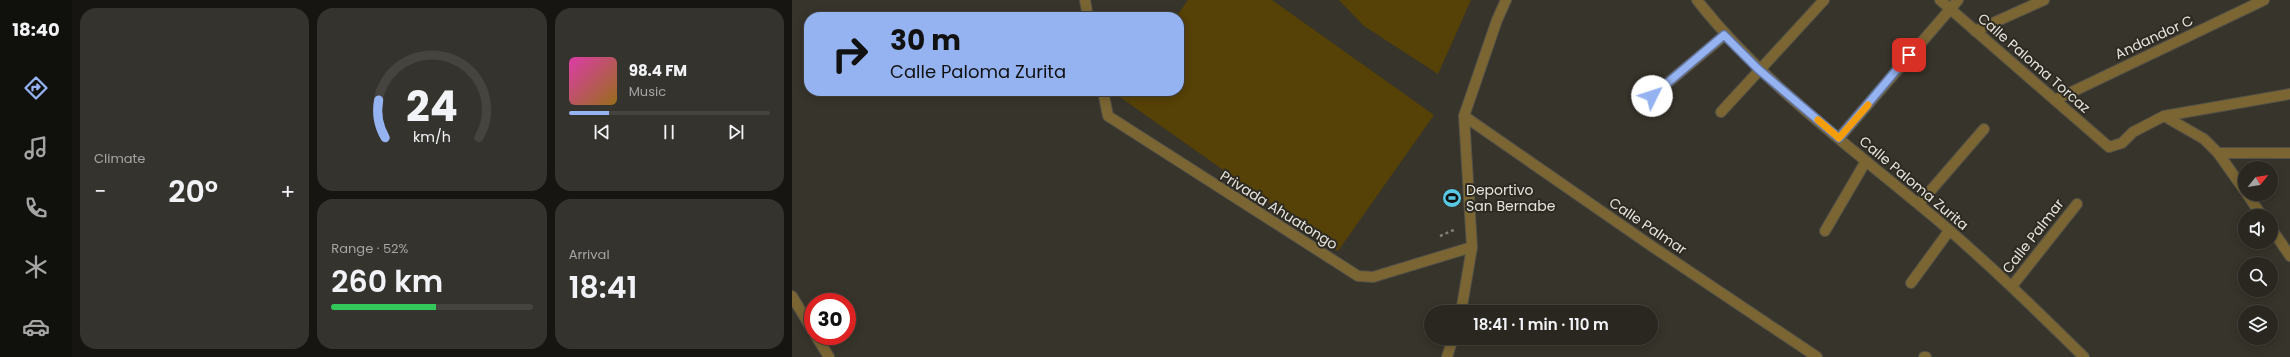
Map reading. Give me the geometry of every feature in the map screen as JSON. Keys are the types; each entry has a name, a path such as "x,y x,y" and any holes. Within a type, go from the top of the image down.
{"street":[{"path":"1085,0 1087,12"},
{"path":"1462,305 1472,247 1464,116 1497,20 1506,0"},
{"name":"Calle Paloma Zurita","path":"1697,0 1724,35 1758,69 1950,231 2012,286 2084,357"},
{"path":"1721,112 1758,69 1824,0"},
{"name":"Calle Paloma Torcaz","path":"1940,0 2109,147 2122,143 2133,132 2164,116"},
{"path":"1839,138 1949,8 1958,0"},
{"path":"1975,31 2044,0"},
{"name":"Andandor C","path":"2055,100 2264,0"},
{"path":"1652,96 1724,35"},
{"path":"2164,116 2290,94"},
{"name":"Privada Ahuatongo","path":"1104,96 1108,116 1358,276 1373,277 1472,247"},
{"name":"Calle Palmar","path":"1464,116 1653,247 1817,357"},
{"path":"2164,116 2204,139 2218,153 2238,181"},
{"path":"1918,204 1984,130"},
{"path":"2218,153 2290,153"},
{"path":"1825,231 1866,161"},
{"name":"Calle Palmar","path":"2012,286 2077,204"},
{"path":"1911,283 1950,231"},
{"path":"2278,238 2290,256"},
{"path":"792,296 804,315"},
{"path":"822,345 829,357"},
{"path":"1447,357 1451,345"}],"shaded area":[{"path":"1188,0 1272,0 1434,115 1338,251 1120,97 1184,96 1184,12 1180,12"},
{"path":"1339,0 1471,0 1438,74 1364,26"}],"slow traffic":[{"path":"1818,120 1839,138 1868,105"}],"place":[{"name":"Deportivo San Bernabe","path":"1452,198"}],"route":[{"path":"1652,96 1724,35 1758,69 1839,138 1909,55"}]}
